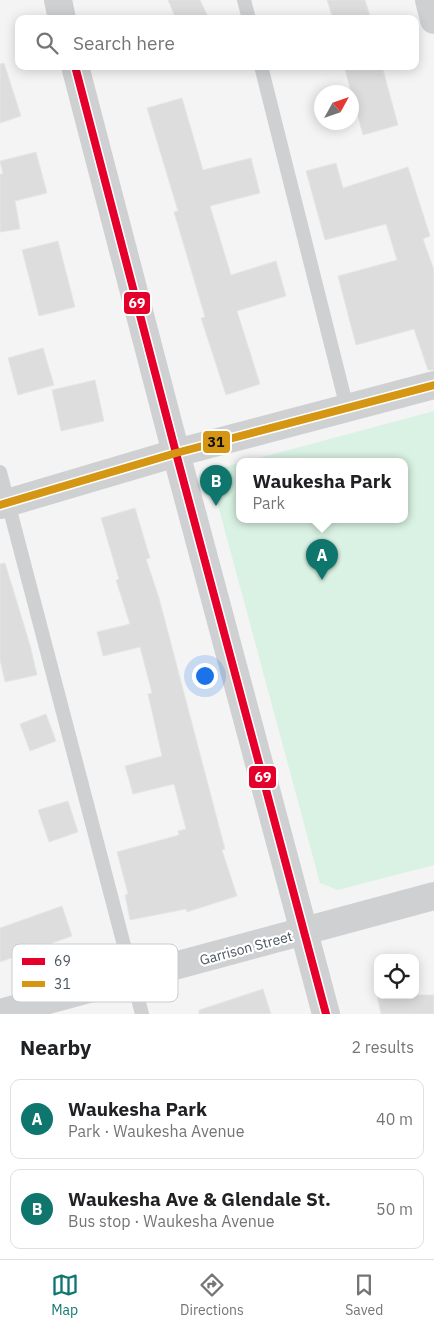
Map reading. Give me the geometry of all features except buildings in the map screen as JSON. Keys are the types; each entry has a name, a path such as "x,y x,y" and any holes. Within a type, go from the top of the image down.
{"street":[{"path":"58,0 61,15"},
{"path":"429,0 434,20"},
{"path":"76,70 326,1014"},
{"path":"4,504 176,453 434,385"},
{"name":"Garrison Street","path":"178,966 434,896"},
{"name":"Garrison Street","path":"0,1013 41,1002"}],"lane":[{"path":"244,0 248,15"},
{"path":"262,70 347,408"},
{"path":"0,472 4,504 123,944"}],"green space":[{"path":"434,411 434,865 338,890 320,883 212,483 225,467 236,464 236,523 408,523 408,458 258,458"}],"transit line":[{"name":"69","path":"76,70 326,1014"},
{"name":"31","path":"0,505 176,453 434,385"}],"place":[{"name":"Waukesha Ave & Glendale St.","path":"216,506"},
{"name":"Waukesha Park","path":"322,580"}]}
